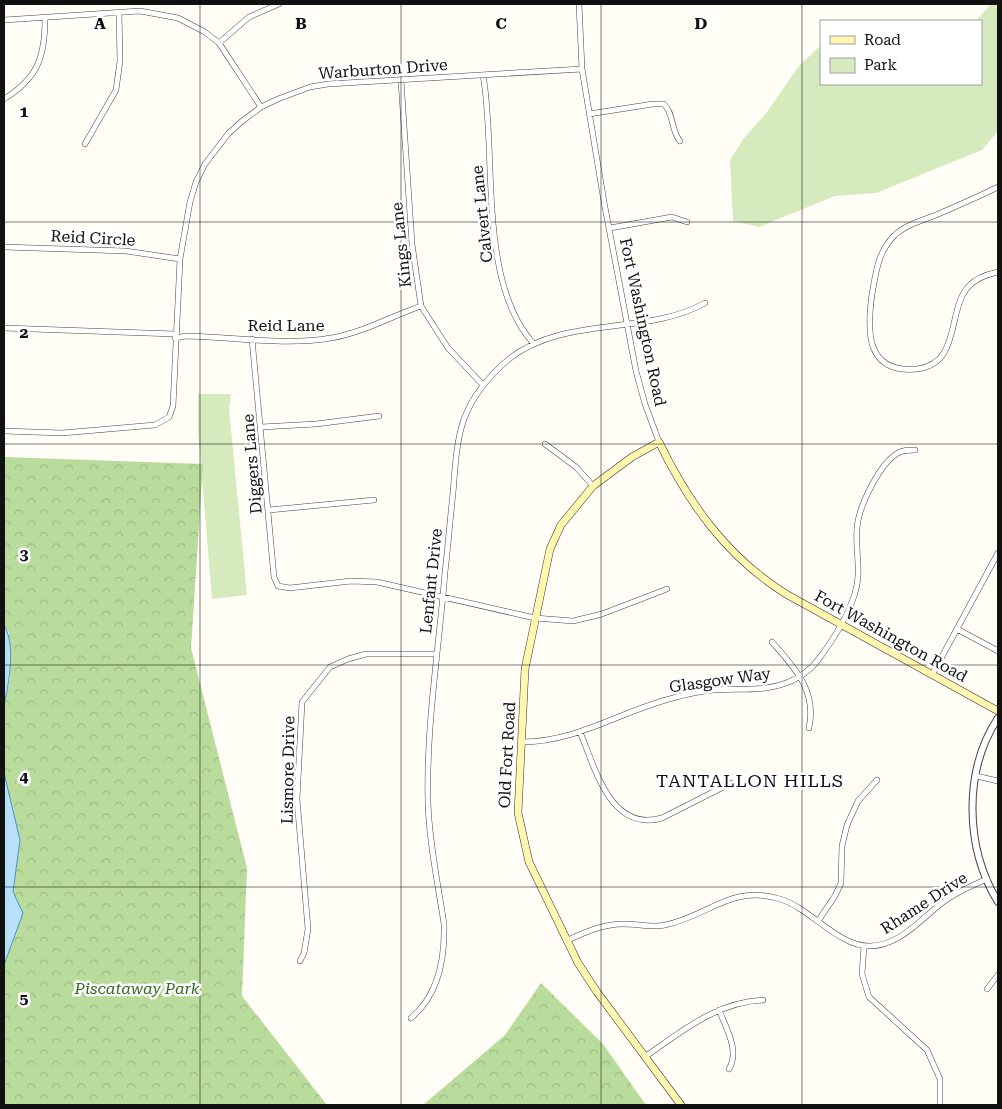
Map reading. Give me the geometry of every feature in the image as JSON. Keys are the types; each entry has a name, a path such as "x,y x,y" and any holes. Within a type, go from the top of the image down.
{"main road":[{"name":"Old Fort Road","path":"659,442 632,457 594,486 561,525 550,549 525,669 517,802 520,828 529,862 566,941 596,992 681,1105"},
{"name":"Fort Washington Road","path":"659,442 689,498 736,556 773,586 998,711"}],"street":[{"path":"219,43 248,17 279,4"},
{"name":"Fort Washington Road","path":"579,4 582,69 589,114 628,325 645,404 659,442"},
{"path":"4,20 147,11 170,16 200,29 219,43 261,107"},
{"path":"85,144 116,90 120,61 119,13"},
{"path":"4,99 28,80 40,62 44,50 45,18"},
{"name":"Warburton Drive","path":"4,431 24,433 70,432 154,425 167,419 173,406 180,259 190,202 200,172 228,134 261,107 285,96 317,86 582,69"},
{"name":"Calvert Lane","path":"483,74 491,204 499,262 516,316 525,334 534,344"},
{"name":"Kings Lane","path":"401,80 412,244 422,306 448,348 483,384"},
{"path":"589,114 664,104 668,108 680,141"},
{"path":"998,187 903,229 886,245 876,269 869,315 869,334 873,349 888,364 902,368 919,369 937,360 948,344 967,288 978,279 998,272"},
{"path":"610,228 672,217 687,222"},
{"name":"Reid Circle","path":"4,247 120,251 180,259"},
{"name":"Lenfant Drive","path":"411,1018 424,1008 435,986 442,967 445,944 428,804 428,767 436,654 444,597 456,453 464,420 483,384 509,359 534,344 571,334 687,314 705,304"},
{"name":"Reid Lane","path":"175,336 301,341 332,338 422,306"},
{"path":"4,328 175,336"},
{"name":"Diggers Lane","path":"252,339 274,577 278,586 290,588 365,581 444,597"},
{"path":"261,427 316,424 379,416"},
{"path":"545,444 576,467 594,486"},
{"name":"Glasgow Way","path":"522,742 564,738 674,698 714,690 769,688 801,676 821,657 842,625 858,583 857,530 862,508 884,466 899,452 914,450"},
{"path":"269,510 374,500"},
{"path":"932,675 996,562 998,553"},
{"path":"444,597 535,618 573,621 602,614 668,589"},
{"path":"957,629 998,651"},
{"path":"772,642 801,676 810,701 809,728"},
{"name":"Lismore Drive","path":"300,961 304,953 308,929 296,799 302,702 330,667 348,659 366,654 436,654"},
{"path":"998,718 983,748 976,776 973,801 974,835 977,851 986,879 998,902"},
{"path":"580,732 609,800 621,811 632,816 650,820 662,818 731,783"},
{"path":"976,776 998,781"},
{"path":"818,921 835,896 841,883 842,846 847,825 858,801 877,780"},
{"name":"Rhame Drive","path":"566,941 607,926 624,924 654,926 669,924 729,898 748,895 782,900 844,938 864,946 878,945 895,939 947,899 986,879"},
{"path":"864,946 862,974 869,996 927,1050 940,1079 940,1105"},
{"path":"987,989 998,975"},
{"path":"646,1056 694,1022 719,1010 736,1004 763,1000"},
{"path":"719,1010 733,1047 733,1058 729,1069"}],"green space":[{"path":"991,4 998,4 998,131 982,150 876,193 835,196 759,227 733,221 730,160 744,138 767,112 798,67 820,46 820,85 982,85 982,20 977,20"},
{"path":"198,394 231,394 229,409 247,595 212,599 198,431"},
{"name":"Piscataway Park","path":"4,457 203,464 191,648 247,868 242,996 327,1105 4,1105 4,965 23,913 13,892 20,840 4,773 4,705 10,679 9,633 4,625"},
{"path":"541,983 603,1044 646,1105 423,1105 505,1035"}],"water":[{"path":"4,625 8,633 11,653 4,705"},
{"path":"4,773 20,840 13,892 23,913 4,965"}],"district":[{"name":"TANTALLON HILLS","path":"750,780"}]}
